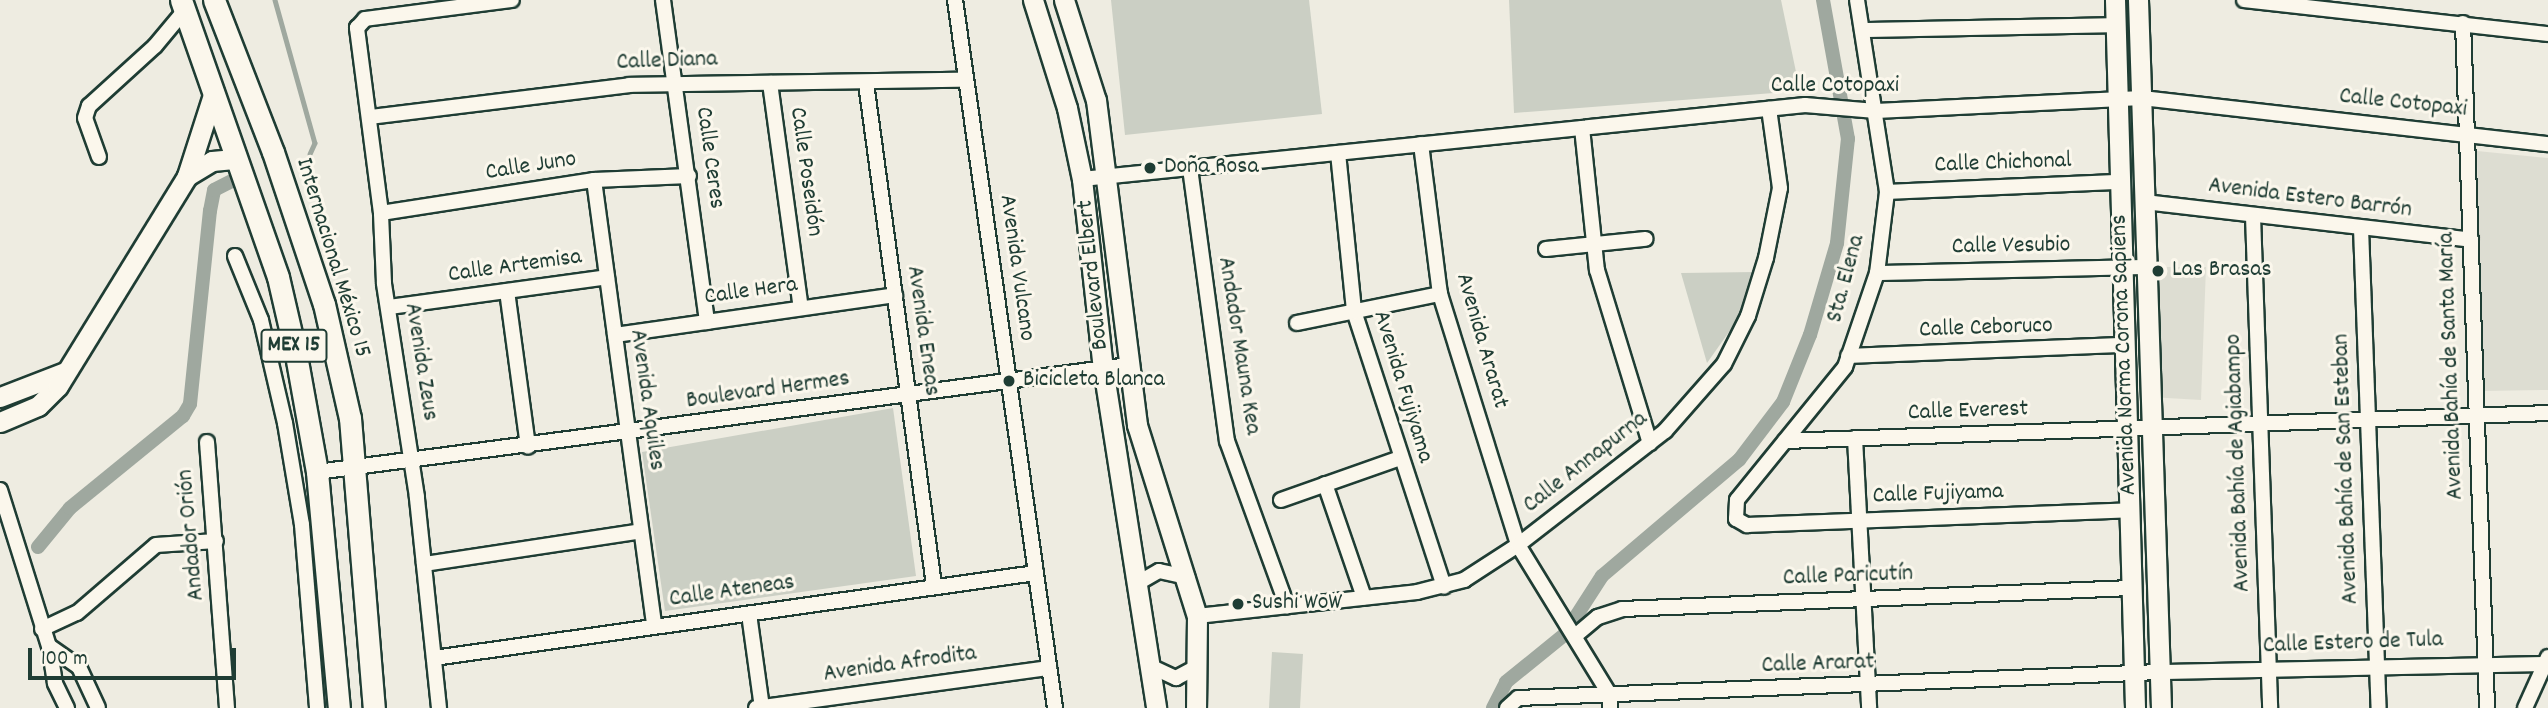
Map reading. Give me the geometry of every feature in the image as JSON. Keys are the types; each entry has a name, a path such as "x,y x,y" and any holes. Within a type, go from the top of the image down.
{"main road":[{"name":"Internacional México 15","path":"214,0 273,152 324,304 350,418 351,466 374,708"},
{"name":"MEX 15","path":"183,5 234,159 278,277 308,407 317,472 339,708"}],"street":[{"name":"Avenida Zeus","path":"439,708 413,463 388,307 370,117 356,33 359,24 365,19 512,0"},
{"name":"Calle Ceres","path":"663,0 707,322"},
{"name":"Avenida Vulcano","path":"955,0 1055,708"},
{"name":"Boulevard Elbert","path":"1033,0 1067,108 1082,179 1103,368 1156,708"},
{"name":"Boulevard Elbert","path":"1064,0 1096,100 1108,176 1138,425 1197,616 1199,666 1196,708"},
{"name":"Sta. Elena","path":"1748,525 1736,519 1734,507 1837,380 1877,273 1887,192 1857,0"},
{"name":"Avenida Norma Corona Sapiens","path":"2115,0 2135,708"},
{"name":"Avenida Norma Corona Sapiens","path":"2138,0 2161,708"},
{"path":"2244,0 2363,6 2548,34"},
{"path":"99,157 85,118 89,106 155,46 183,5"},
{"name":"Avenida Bahía de Santa María","path":"2463,23 2487,708"},
{"path":"1862,30 2115,25"},
{"name":"Calle Diana","path":"370,117 537,93 675,83 966,80"},
{"name":"Calle Poseidón","path":"770,83 801,308"},
{"name":"Avenida Eneas","path":"866,83 933,585"},
{"path":"0,422 47,400 187,176 214,92"},
{"name":"Calle Cotopaxi","path":"1082,179 1805,106 1876,111 2118,98 2142,98 2548,144"},
{"name":"Calle Annapurna","path":"1197,616 1444,587 1478,573 1650,443 1710,385 1748,316 1766,258 1780,188 1769,109"},
{"path":"1582,128 1597,270 1650,443"},
{"name":"Avenida Ararat","path":"1421,144 1440,293 1518,545 1575,636 1610,702"},
{"name":"Avenida Fujiyama","path":"1338,153 1354,311 1444,587"},
{"path":"187,176 212,161 234,159"},
{"name":"Andador Mauna Kea","path":"1190,168 1213,366 1227,441 1287,606"},
{"name":"Calle Juno","path":"381,213 594,180 689,176"},
{"name":"Avenida Aquiles","path":"594,180 654,626"},
{"name":"Calle Chichonal","path":"1887,192 2120,182"},
{"name":"Avenida Estero Barrón","path":"2145,202 2470,240"},
{"name":"Avenida Bahía de Agiabampo","path":"2253,216 2270,708"},
{"name":"Avenida Bahía de San Esteban","path":"2361,228 2379,708"},
{"path":"1546,249 1645,239"},
{"path":"235,256 261,320 285,423 302,525 317,708"},
{"name":"Calle Vesubio","path":"1877,273 2147,267"},
{"name":"Calle Artemisa","path":"388,307 607,277"},
{"path":"507,291 528,447"},
{"path":"1297,323 1440,293"},
{"name":"Calle Hera","path":"615,335 894,295"},
{"name":"Calle Ceboruco","path":"1848,356 2125,345"},
{"name":"Boulevard Hermes","path":"317,472 351,466 413,463 1129,365"},
{"path":"0,397 65,372"},
{"name":"Calle Everest","path":"1785,441 2548,413"},
{"path":"1855,438 1869,708"},
{"name":"Andador Orión","path":"207,442 227,708"},
{"path":"1281,500 1400,458"},
{"path":"1325,484 1364,597"},
{"path":"0,490 49,646 55,683 67,708"},
{"name":"Calle Fujiyama","path":"1748,525 2130,510"},
{"path":"424,564 641,531"},
{"path":"42,629 77,613 156,545 216,541"},
{"path":"1138,583 1159,571 1187,577"},
{"name":"Calle Ateneas","path":"434,658 933,585 1036,573"},
{"name":"Calle Paricutín","path":"1575,636 1614,610 2132,588"},
{"path":"749,614 762,708"},
{"path":"49,646 79,667 98,708"},
{"path":"2525,708 2547,662"},
{"name":"Calle Estero de Tula","path":"2134,675 2160,672 2547,662"},
{"path":"1150,666 1176,678 1199,666"},
{"name":"Avenida Afrodita","path":"756,708 858,701 1049,668"},
{"name":"Calle Ararat","path":"1507,708 1518,698 1610,702 1868,685 2134,675"}],"shaded area":[{"path":"1111,0 1309,0 1322,114 1125,135"},
{"path":"1509,0 1781,0 1800,91 1514,113"},
{"path":"2477,151 2548,158 2548,390 2482,391"},
{"path":"2148,267 2206,267 2201,400 2150,397"},
{"path":"1756,272 1736,322 1707,363 1681,273"},
{"path":"893,408 916,576 665,611 642,452"},
{"path":"1272,652 1303,654 1300,708 1269,708"}],"waterway":[{"path":"275,0 315,143 310,154"},
{"path":"1493,708 1506,682 1564,635 1602,576 1739,460 1783,402 1810,335 1837,243 1848,139 1823,0"},
{"path":"38,547 70,508 183,416 190,404 214,190 238,178"}],"place":[{"name":"Doña Rosa","path":"1150,168"},
{"name":"Las Brasas","path":"2158,271"},
{"name":"Bicicleta Blanca","path":"1009,381"},
{"name":"Sushi WoW","path":"1238,604"}]}
